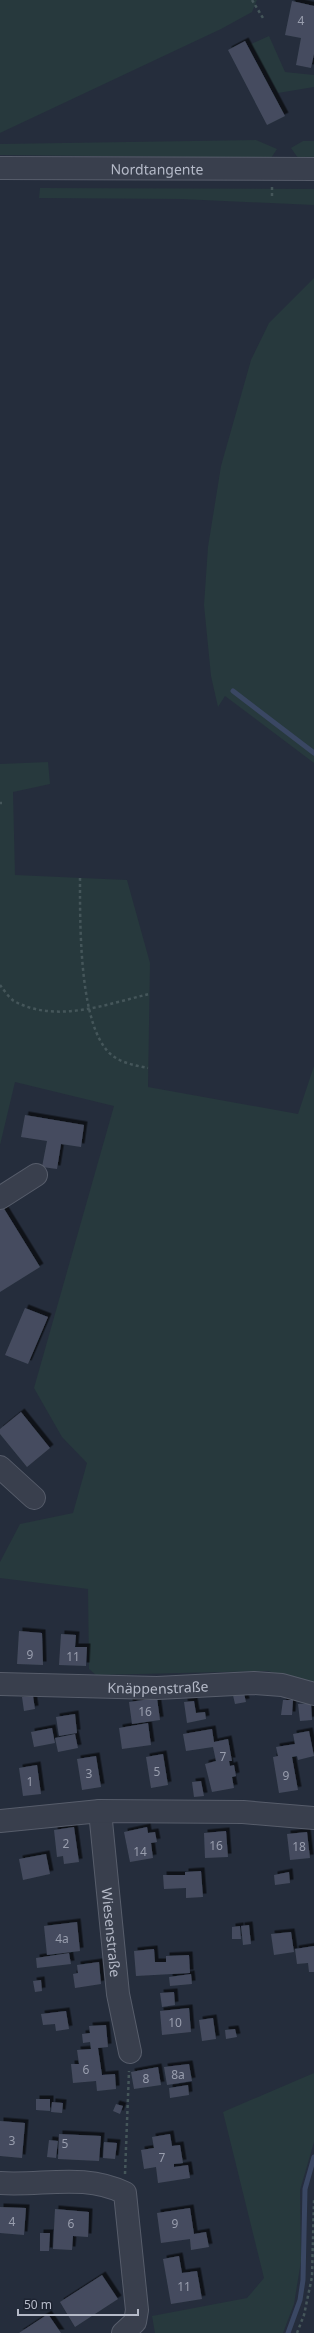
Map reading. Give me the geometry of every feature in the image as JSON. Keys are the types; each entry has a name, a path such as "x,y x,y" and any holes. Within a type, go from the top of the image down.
{"street":[{"name":"Nordtangente","path":"0,168 314,169"},
{"path":"0,1198 36,1174"},
{"path":"0,1467 34,1498"},
{"name":"Knäppenstraße","path":"0,1684 157,1688 254,1683 282,1684 314,1694"},
{"path":"0,1821 100,1811 242,1812 314,1818"},
{"name":"Wiesenstraße","path":"100,1811 118,1994 130,2052"},
{"path":"0,2183 21,2184 51,2180 107,2185 125,2193 137,2310 135,2322 123,2333"}],"path":[{"path":"252,0 263,18"},
{"path":"80,878 80,933 89,1008 94,1029 106,1050 127,1064 148,1068"},
{"path":"0,985 13,1000 34,1009 57,1012 89,1008 149,994"},
{"path":"125,2193 130,2052"},
{"path":"297,2333 304,2316 312,2277 314,2200"}],"shaded area":[{"path":"0,0 257,0 252,12 221,29 0,133"},
{"path":"269,36 285,72 314,75 314,87 278,93 251,44"},
{"path":"256,140 277,149 271,158 0,155 0,144"},
{"path":"303,141 314,141 314,159 298,158 291,148"},
{"path":"40,188 314,189 314,205 181,199 39,198"},
{"path":"314,278 314,763 225,696 218,707 211,676 204,605 208,547 221,466 251,360 269,323"},
{"path":"48,762 50,784 13,792 15,875 127,880 150,963 148,1087 298,1114 314,1066 314,1685 268,1671 96,1675 89,1669 88,1589 0,1578 0,1562 20,1524 73,1513 87,1463 62,1437 34,1388 114,1106 15,1082 0,1145 0,764"},
{"path":"314,2073 314,2142 300,2190 301,2261 294,2304 283,2333 155,2333 152,2316 247,2298 264,2278 223,2112"}],"building":[{"path":"292,1 314,6 314,54 311,68 296,65 301,38 285,35"},
{"path":"245,41 285,116 267,125 228,50"},
{"path":"25,1115 84,1125 81,1147 61,1144 57,1169 42,1167 47,1141 21,1137"},
{"path":"3,1207 40,1267 0,1292 0,1209"},
{"path":"25,1308 48,1317 28,1364 5,1355"},
{"path":"21,1412 50,1448 27,1467 0,1434 0,1429"},
{"path":"19,1631 42,1633 43,1665 17,1664"},
{"path":"61,1634 76,1635 75,1647 87,1647 86,1666 59,1665"},
{"path":"243,1689 246,1702 235,1704 232,1691"},
{"path":"33,1696 35,1709 24,1711 22,1697"},
{"path":"157,1698 160,1720 132,1724 129,1702"},
{"path":"283,1700 293,1700 292,1715 281,1715"},
{"path":"194,1701 196,1713 205,1712 206,1719 187,1723 184,1702"},
{"path":"311,1703 312,1720 300,1721 298,1704"},
{"path":"75,1714 77,1733 59,1736 56,1717"},
{"path":"148,1723 151,1745 122,1749 119,1728"},
{"path":"52,1728 55,1743 34,1747 31,1732"},
{"path":"212,1729 214,1742 228,1739 232,1761 229,1761 230,1766 234,1765 236,1776 232,1777 234,1788 212,1792 205,1764 216,1761 213,1747 186,1751 183,1734"},
{"path":"309,1731 314,1756 298,1760 297,1756 292,1757 298,1790 279,1793 273,1757 278,1756 276,1747 295,1744 293,1734"},
{"path":"75,1734 78,1748 58,1752 55,1738"},
{"path":"163,1754 168,1785 151,1788 146,1757"},
{"path":"96,1756 101,1787 82,1790 77,1759"},
{"path":"37,1765 41,1794 23,1796 19,1768"},
{"path":"201,1781 204,1796 194,1797 192,1782"},
{"path":"74,1827 79,1862 64,1864 63,1856 57,1857 54,1830"},
{"path":"147,1827 148,1833 155,1832 157,1842 151,1843 153,1858 130,1862 124,1832"},
{"path":"226,1831 228,1857 205,1858 204,1833"},
{"path":"307,1832 310,1858 290,1860 287,1834"},
{"path":"46,1854 50,1874 23,1880 19,1859"},
{"path":"201,1871 203,1897 186,1898 186,1888 164,1889 163,1875 185,1875 185,1872"},
{"path":"289,1872 290,1883 275,1885 274,1875"},
{"path":"77,1922 80,1951 47,1955 44,1926"},
{"path":"249,1925 251,1944 243,1945 241,1926"},
{"path":"240,1926 241,1939 232,1939 232,1927"},
{"path":"291,1932 294,1952 274,1955 271,1934"},
{"path":"314,1946 314,1972 309,1972 308,1963 297,1964 295,1949"},
{"path":"154,1949 155,1962 166,1962 166,1956 189,1955 190,1973 136,1976 134,1951"},
{"path":"69,1953 71,1964 37,1968 36,1958"},
{"path":"99,1962 101,1984 75,1988 73,1974 78,1973 77,1965"},
{"path":"191,1974 192,1984 170,1986 169,1977"},
{"path":"41,1980 42,1991 35,1992 33,1981"},
{"path":"174,1992 175,2005 162,2007 160,1993"},
{"path":"189,2008 191,2032 162,2035 160,2011"},
{"path":"66,2011 69,2029 56,2031 55,2024 43,2025 41,2014"},
{"path":"213,2018 216,2039 202,2041 199,2020"},
{"path":"106,2025 108,2047 98,2048 102,2075 115,2074 116,2089 97,2091 96,2081 73,2083 71,2064 79,2064 77,2050 91,2049 90,2042 83,2043 82,2034 90,2033 89,2026"},
{"path":"235,2029 237,2037 226,2039 225,2030"},
{"path":"189,2064 192,2081 167,2085 164,2067"},
{"path":"158,2067 161,2085 134,2089 131,2072"},
{"path":"188,2085 189,2095 170,2098 169,2088"},
{"path":"36,2099 50,2099 50,2111 36,2110"},
{"path":"52,2102 63,2103 62,2113 51,2112"},
{"path":"116,2104 123,2106 120,2114 113,2111"},
{"path":"0,2121 25,2123 22,2158 0,2156"},
{"path":"59,2134 101,2136 99,2161 58,2159"},
{"path":"170,2134 172,2146 180,2145 183,2163 174,2164 174,2167 188,2165 190,2178 158,2183 156,2167 144,2169 141,2150 154,2148 152,2137"},
{"path":"49,2140 58,2141 56,2158 47,2157"},
{"path":"104,2142 117,2143 115,2159 103,2158"},
{"path":"0,2207 26,2208 24,2235 0,2233"},
{"path":"190,2208 194,2234 206,2232 209,2247 191,2250 190,2239 161,2243 157,2213"},
{"path":"55,2209 89,2212 88,2237 73,2236 72,2250 53,2249"},
{"path":"40,2233 50,2233 49,2251 40,2251"},
{"path":"179,2256 182,2273 197,2271 202,2299 171,2304 163,2259"},
{"path":"102,2275 118,2299 75,2327 60,2302"},
{"path":"48,2314 61,2333 19,2333"}],"waterway":[{"path":"233,691 314,753"},
{"path":"288,2333 300,2300 303,2280 305,2189 314,2157"}]}
